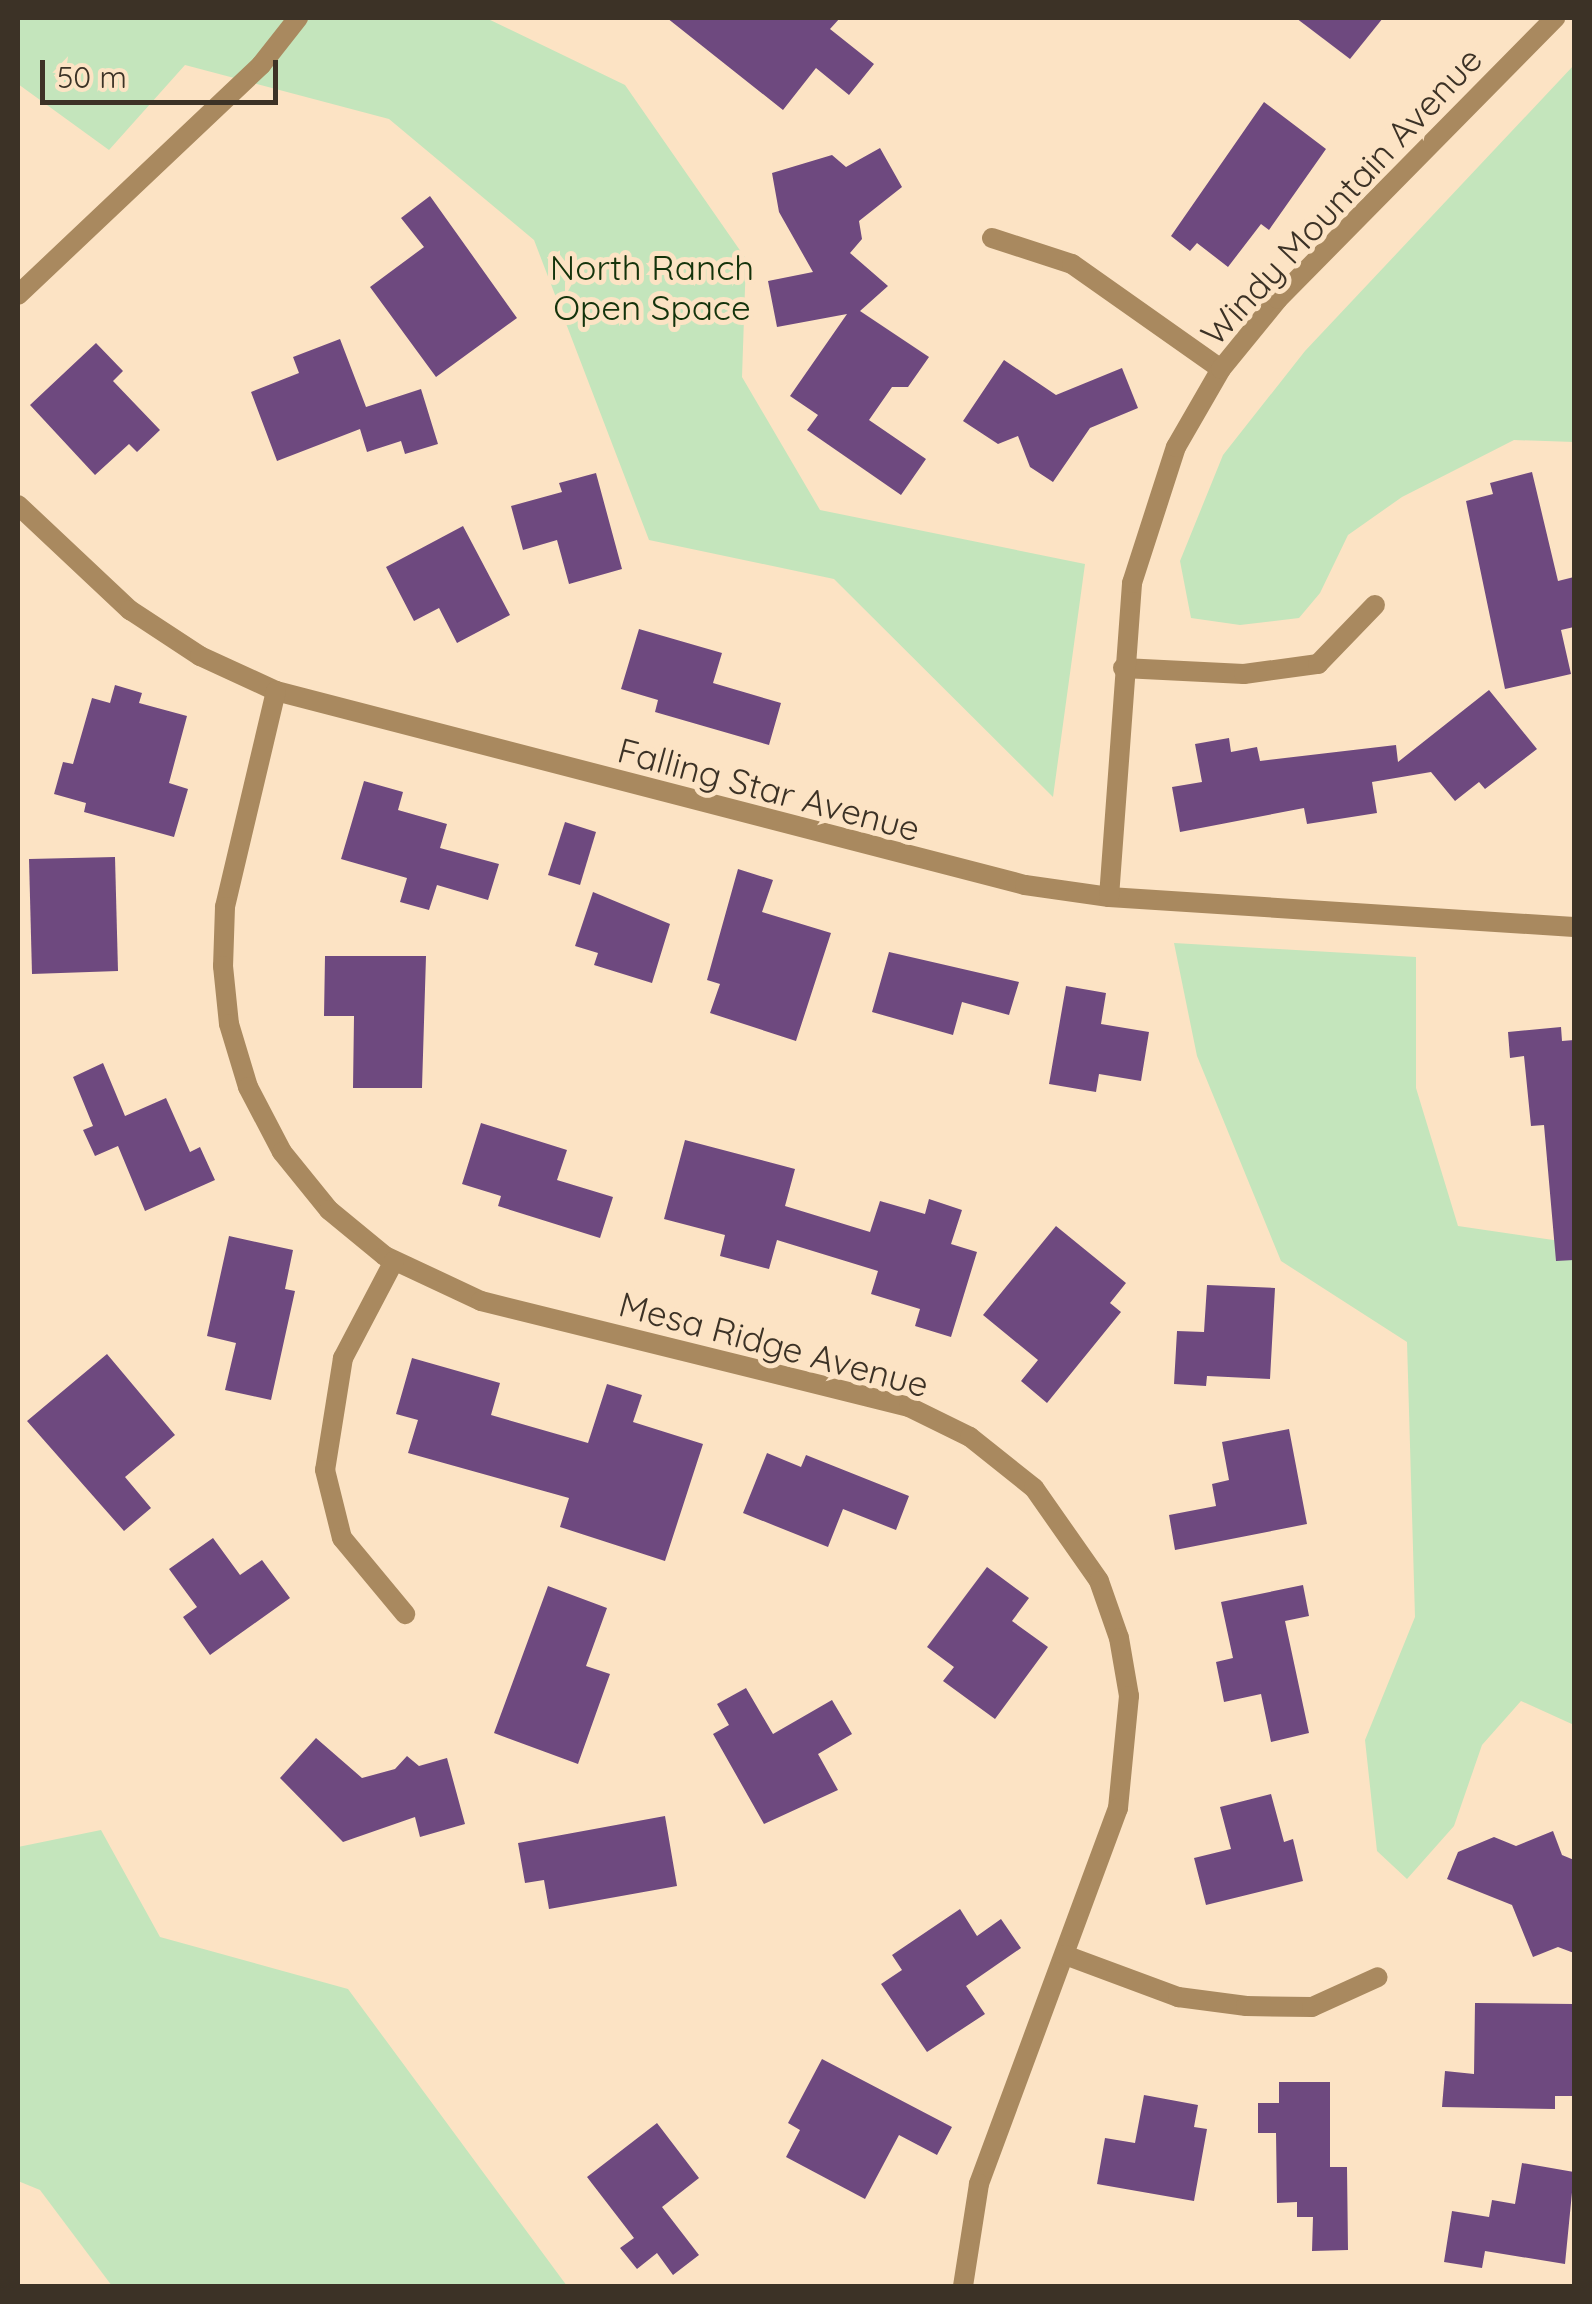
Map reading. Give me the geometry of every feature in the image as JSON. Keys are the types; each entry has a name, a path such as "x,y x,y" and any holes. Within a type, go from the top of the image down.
{"street":[{"path":"18,295 261,65 298,18"},
{"name":"Windy Mountain Avenue","path":"1109,897 1132,583 1149,516 1176,447 1221,369 1278,299 1555,18"},
{"path":"992,238 1072,264 1221,369"},
{"name":"Falling Star Avenue","path":"18,505 130,610 200,656 276,691 940,868 1109,897 1574,927"},
{"path":"1123,668 1244,674 1318,664 1375,605"},
{"name":"Mesa Ridge Avenue","path":"276,691 225,906 229,1024 248,1087 282,1152 329,1210 394,1262 481,1302 909,1407 970,1437 1034,1488 1098,1581 1119,1638 1129,1696 1118,1808 979,2184 963,2286"},
{"path":"394,1262 342,1358 326,1470 342,1538 405,1614"},
{"path":"1065,1954 1178,1997 1246,2006 1312,2007 1378,1977"}],"green space":[{"name":"North Ranch Open Space","path":"18,18 486,18 625,85 746,259 742,377 820,510 1085,564 1053,797 834,579 649,540 534,240 389,119 185,65 109,150 18,84"},
{"path":"1574,65 1574,442 1514,440 1402,497 1348,535 1320,593 1299,618 1240,625 1191,618 1180,561 1223,455 1305,351"},
{"path":"1174,943 1416,957 1416,1088 1458,1226 1574,1243 1574,1725 1521,1701 1482,1745 1454,1826 1407,1879 1377,1851 1365,1740 1415,1617 1407,1342 1281,1261 1197,1056"},
{"path":"101,1830 160,1937 348,1989 567,2286 112,2286 40,2190 18,2181 18,1847"}],"building":[{"path":"667,18 840,18 830,29 874,64 849,95 816,68 783,110"},
{"path":"1296,18 1383,18 1350,59"},
{"path":"1264,102 1326,149 1269,230 1261,224 1228,267 1197,243 1190,251 1171,236"},
{"path":"880,148 902,187 859,221 862,239 850,253 888,286 860,311 929,357 908,387 892,387 869,420 926,459 901,495 807,430 818,415 790,396 847,314 777,327 768,281 813,272 779,212 772,173 832,155 846,167"},
{"path":"430,196 517,318 436,377 370,287 424,247 401,218"},
{"path":"340,339 366,407 421,389 438,444 405,454 401,441 367,452 360,429 277,461 251,392 299,373 293,357"},
{"path":"96,343 123,371 113,381 160,430 137,452 129,444 95,475 30,405"},
{"path":"1004,360 1056,395 1122,368 1138,408 1090,428 1053,482 1030,467 1018,436 998,444 963,421"},
{"path":"1532,472 1558,581 1574,577 1574,627 1561,630 1571,674 1505,689 1466,501 1493,494 1490,483"},
{"path":"596,473 622,569 569,584 557,540 523,550 511,506 562,492 559,483"},
{"path":"463,526 510,615 457,643 439,608 414,621 386,567"},
{"path":"639,629 722,653 713,683 781,703 769,745 655,712 658,700 621,689"},
{"path":"115,685 142,693 139,703 187,716 169,783 188,789 174,837 84,812 86,803 54,794 63,762 73,764 92,698 110,703"},
{"path":"1489,690 1537,749 1485,789 1479,782 1455,801 1431,772 1372,782 1377,813 1307,824 1304,808 1180,832 1172,787 1202,782 1195,744 1229,738 1231,752 1257,747 1260,761 1396,745 1398,762"},
{"path":"364,781 403,792 398,810 447,824 440,848 499,864 488,900 437,885 429,910 400,902 407,878 341,859"},
{"path":"565,822 596,832 580,885 548,875"},
{"path":"115,857 118,971 32,974 29,859"},
{"path":"738,869 773,880 762,912 831,933 796,1041 710,1013 720,984 707,980"},
{"path":"593,892 670,924 652,983 594,965 598,953 575,946"},
{"path":"889,952 1019,982 1009,1015 962,1002 953,1035 872,1012"},
{"path":"325,956 426,956 422,1088 353,1088 354,1016 324,1016"},
{"path":"1066,986 1106,993 1101,1024 1149,1032 1141,1081 1099,1074 1096,1092 1049,1084"},
{"path":"1561,1027 1562,1041 1574,1040 1574,1260 1556,1261 1544,1125 1531,1126 1524,1056 1510,1058 1508,1032"},
{"path":"103,1063 125,1116 166,1098 190,1152 200,1147 215,1180 145,1211 118,1146 95,1156 83,1130 93,1126 73,1077"},
{"path":"481,1123 567,1150 557,1180 613,1197 600,1238 498,1206 501,1196 462,1184"},
{"path":"685,1140 795,1169 785,1206 870,1232 880,1201 925,1214 929,1199 962,1210 951,1244 977,1252 951,1337 915,1326 920,1309 871,1294 878,1271 777,1240 769,1269 720,1256 725,1235 664,1219"},
{"path":"1056,1226 1126,1283 1110,1303 1121,1312 1047,1403 1021,1381 1038,1360 983,1315"},
{"path":"229,1236 293,1250 285,1289 295,1291 271,1400 225,1390 236,1343 207,1336"},
{"path":"1207,1285 1275,1288 1270,1379 1207,1376 1206,1386 1174,1384 1177,1331 1204,1332"},
{"path":"107,1354 175,1435 125,1477 151,1508 124,1531 27,1421"},
{"path":"412,1358 500,1383 491,1415 588,1443 607,1384 642,1395 633,1422 703,1444 665,1561 560,1527 569,1498 408,1453 418,1420 396,1414"},
{"path":"1289,1429 1307,1524 1175,1550 1169,1515 1216,1506 1212,1484 1229,1480 1222,1442"},
{"path":"767,1453 801,1467 806,1455 909,1496 896,1530 843,1509 828,1547 743,1513"},
{"path":"213,1538 240,1575 262,1560 290,1598 210,1655 183,1617 197,1607 169,1569"},
{"path":"987,1567 1029,1598 1012,1621 1048,1647 995,1719 943,1681 954,1667 927,1647"},
{"path":"1303,1585 1309,1616 1285,1621 1309,1733 1271,1742 1261,1694 1224,1702 1216,1662 1233,1658 1221,1602"},
{"path":"548,1586 607,1608 586,1666 610,1674 578,1764 494,1733"},
{"path":"746,1688 773,1734 832,1700 852,1734 818,1754 838,1790 764,1824 713,1734 729,1725 717,1704"},
{"path":"316,1738 362,1778 395,1769 407,1756 419,1766 447,1758 465,1824 420,1837 415,1817 343,1842 280,1778"},
{"path":"1271,1794 1284,1842 1293,1839 1303,1881 1206,1905 1194,1858 1231,1849 1220,1807"},
{"path":"665,1816 677,1886 549,1909 544,1880 525,1883 518,1843"},
{"path":"1553,1831 1562,1855 1574,1860 1574,1953 1558,1947 1533,1957 1512,1905 1447,1879 1458,1852 1494,1837 1516,1846"},
{"path":"960,1909 977,1936 1001,1919 1021,1948 966,1986 985,2014 927,2052 881,1984 902,1970 892,1955"},
{"path":"1475,2003 1574,2004 1574,2096 1555,2096 1555,2109 1442,2107 1445,2071 1474,2074"},
{"path":"822,2059 952,2127 937,2155 899,2135 865,2199 786,2157 800,2130 788,2123"},
{"path":"1279,2082 1330,2082 1330,2167 1347,2167 1348,2250 1312,2251 1313,2217 1297,2217 1297,2202 1277,2203 1276,2133 1258,2133 1258,2103 1279,2103"},
{"path":"1144,2095 1198,2105 1194,2127 1207,2129 1194,2201 1097,2184 1105,2138 1135,2143"},
{"path":"657,2123 699,2178 662,2207 699,2255 673,2275 657,2253 637,2269 620,2248 634,2238 587,2177"},
{"path":"1522,2163 1574,2172 1565,2264 1485,2251 1482,2268 1444,2262 1452,2211 1489,2217 1492,2200 1515,2204"}]}
